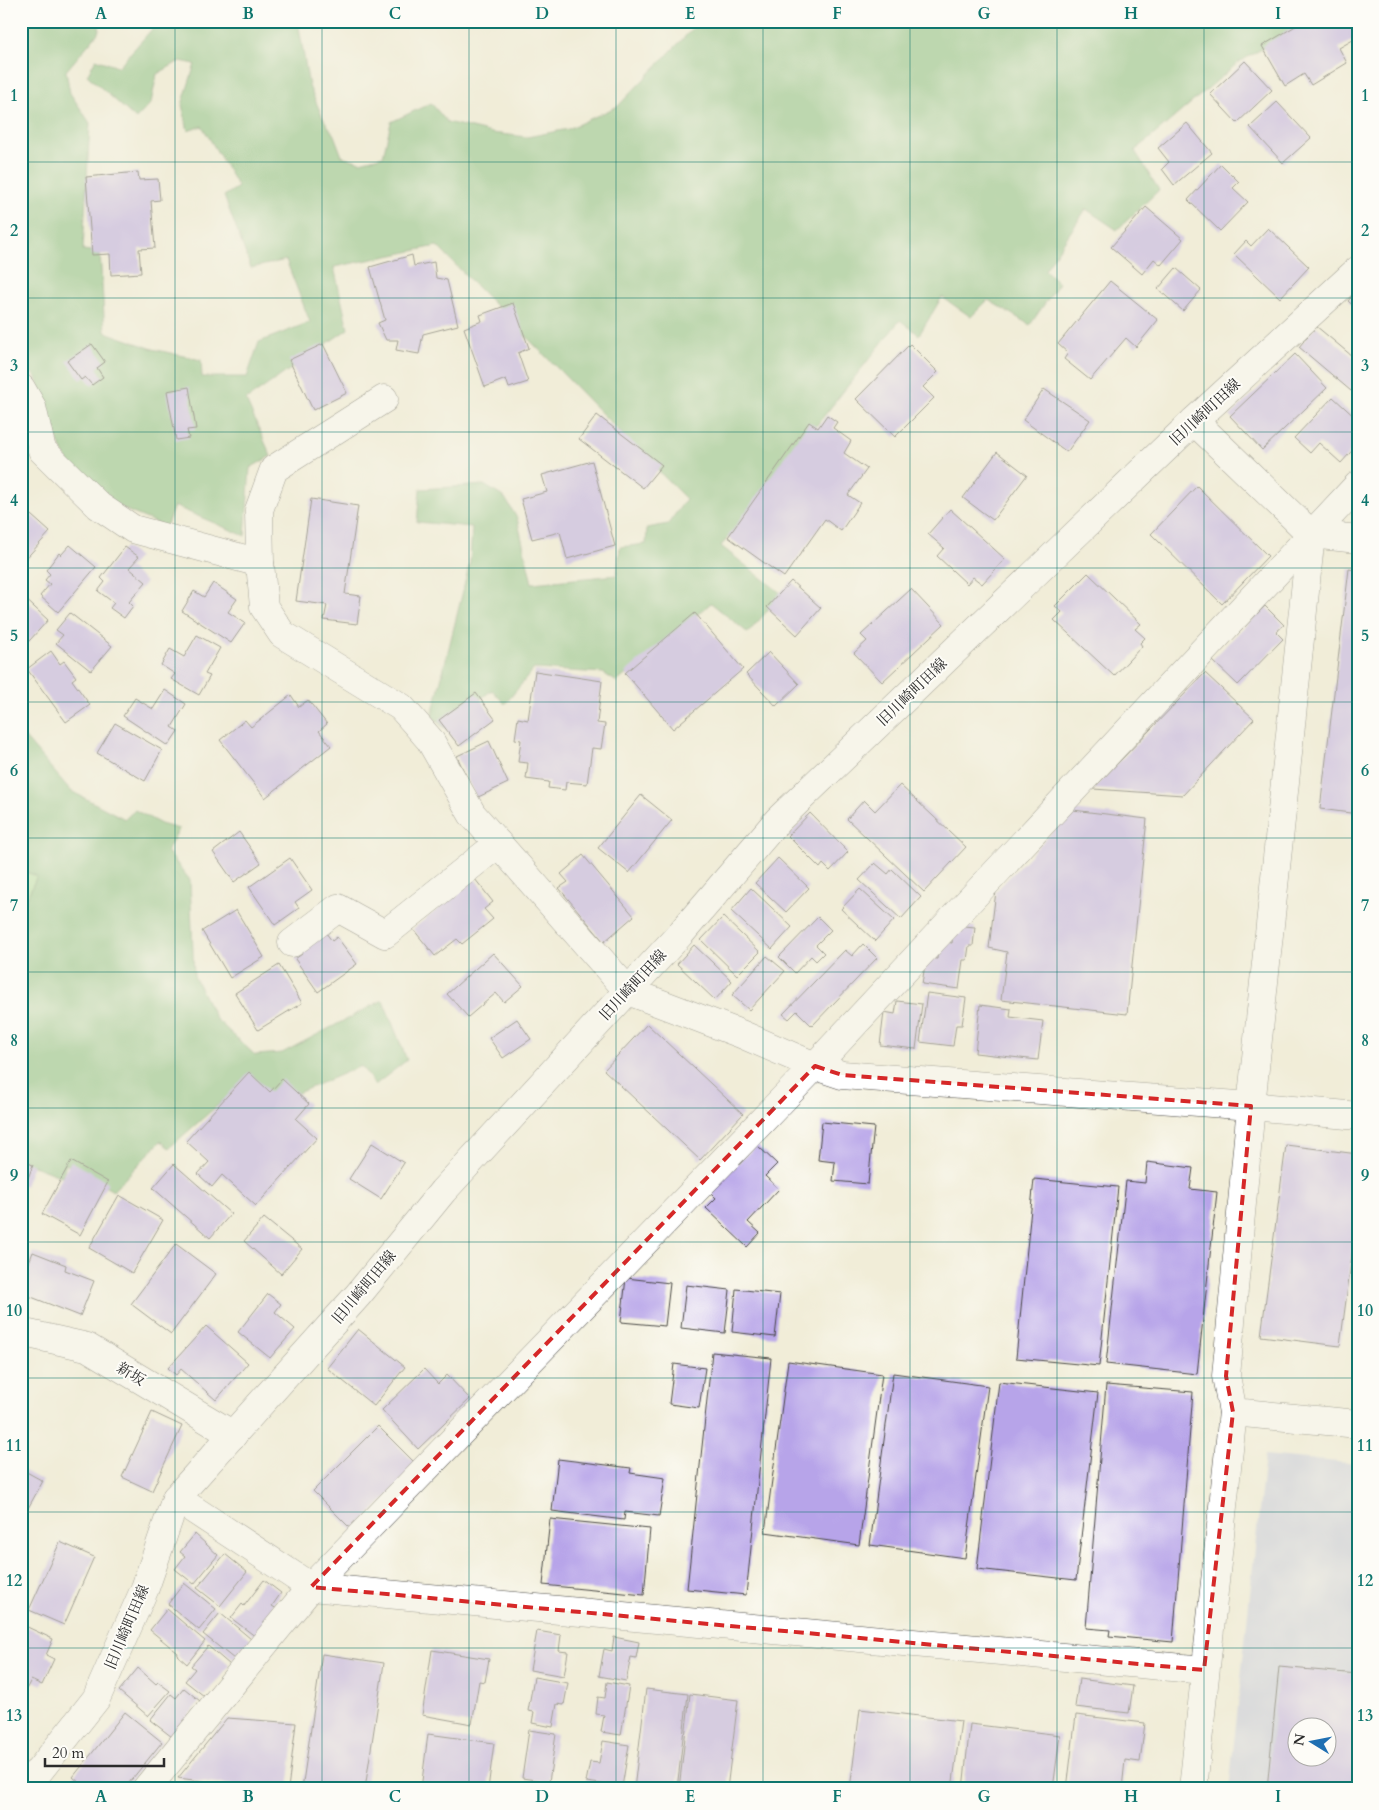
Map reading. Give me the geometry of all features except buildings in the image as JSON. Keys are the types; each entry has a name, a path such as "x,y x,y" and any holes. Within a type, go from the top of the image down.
{"street":[{"name":"旧川崎町田線","path":"21,1786 39,1771 96,1699 145,1588 176,1498 358,1296 443,1191 682,932 778,820 1194,421 1358,270"},
{"path":"21,388 32,407 42,450 99,506 134,529 260,563"},
{"path":"384,398 274,469 259,510 260,563 264,607 282,634 401,707 430,740 472,814 628,991 842,1075 1358,1116"},
{"path":"1194,421 1311,534 1358,538"},
{"path":"146,1789 311,1587 815,1066 1358,485"},
{"path":"1193,1789 1204,1670 1233,1412 1226,1376 1251,1106 1311,534"},
{"path":"292,942 338,908 385,934 498,844"},
{"name":"新坂","path":"21,1334 29,1334 87,1347 234,1435"},
{"path":"1233,1412 1358,1424"},
{"path":"176,1498 311,1587 1204,1670"}],"highlighted area":[{"path":"815,1066 842,1075 1251,1106 1226,1376 1233,1412 1204,1670 311,1587"}],"shaded area":[{"path":"1265,1455 1358,1464 1358,1789 1229,1789"}],"green space":[{"path":"21,21 101,21 98,33 66,71 70,93 90,123 83,250 100,252 105,332 153,349 201,360 202,377 247,377 259,342 310,322 286,260 251,268 224,196 238,187 202,126 188,131 182,105 195,64 180,61 157,74 151,103 136,119 87,75 96,59 118,67 153,28 166,21 298,21 309,86 323,118 334,135 342,156 360,162 383,156 391,122 431,103 447,122 492,133 527,137 568,129 618,106 700,21 1311,21 1239,62 1135,151 1159,190 1117,230 1086,209 1045,270 1059,283 1030,325 988,300 971,317 942,297 919,335 900,320 721,546 782,594 748,633 711,603 617,682 603,673 534,669 505,704 492,690 444,728 432,716 470,562 472,527 417,522 420,489 484,485 505,498 517,518 532,583 617,575 620,547 646,544 647,528 668,524 686,499 437,246 334,267 348,329 246,400 271,456 250,468 245,536 174,506 166,527 109,503 68,462 50,425 36,377 21,363"},
{"path":"21,733 71,791 125,819 135,810 161,824 179,829 167,851 190,880 194,976 216,1019 255,1055 282,1053 383,1000 407,1060 375,1085 361,1066 291,1096 262,1093 249,1078 169,1148 161,1141 113,1191 66,1164 62,1177 21,1161 21,911 37,876 21,870"},
{"path":"21,870 37,876 21,911"}]}
